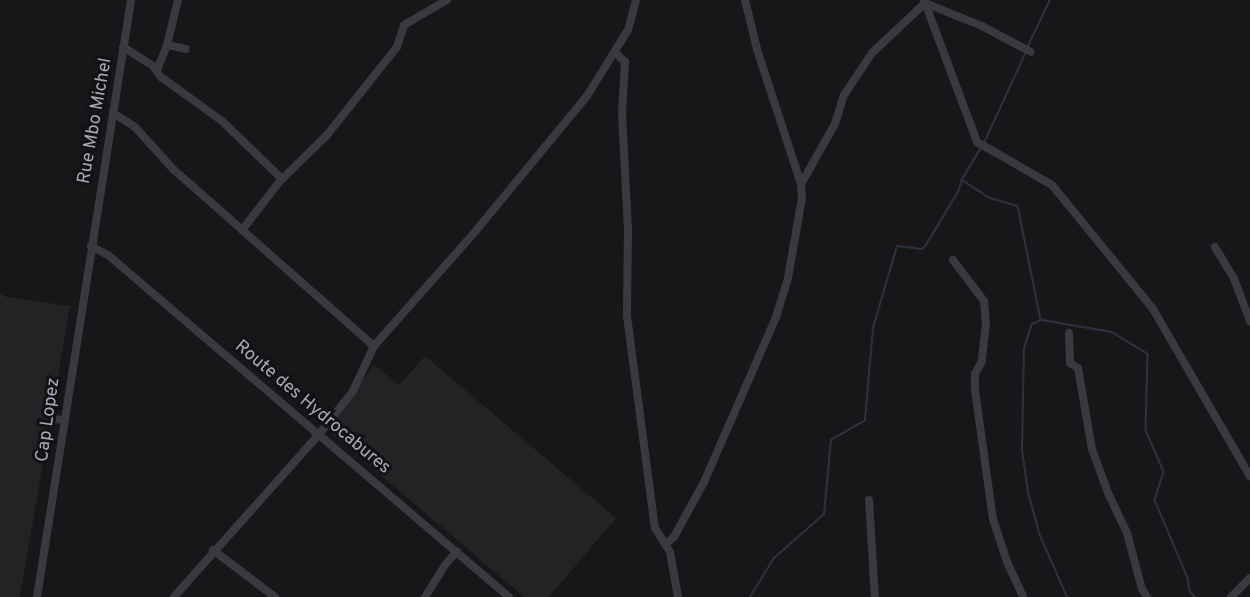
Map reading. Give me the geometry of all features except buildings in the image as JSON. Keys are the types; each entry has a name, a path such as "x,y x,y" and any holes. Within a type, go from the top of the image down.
{"street":[{"name":"Rue Mbo Michel","path":"91,246 131,0"},
{"path":"157,70 167,45 178,0"},
{"path":"242,230 282,179 327,135 397,47 404,25 447,0"},
{"path":"174,597 213,550 320,433 353,391 374,346 474,233 587,96 616,53 628,30 636,0"},
{"path":"666,544 674,537 704,482 776,317 796,237 802,198 801,184 757,49 745,0"},
{"path":"801,184 835,124 844,95 872,53 925,2"},
{"path":"925,2 982,26 1028,50"},
{"path":"925,2 973,134 984,148 1052,185 1153,309 1250,476"},
{"path":"167,45 186,49"},
{"path":"123,47 157,70 161,77 222,121 282,179"},
{"path":"616,53 625,62 622,114 628,228 627,316 655,528 670,552 678,597"},
{"path":"113,113 135,127 173,169 374,346"},
{"name":"Cap Lopez","path":"37,597 91,246"},
{"name":"Route des Hydrocabures","path":"91,246 108,255 320,433 509,597"},
{"path":"1215,247 1234,279 1250,321"},
{"path":"953,260 984,301 986,322 983,352 975,374 979,423 993,519 1006,562 1023,597"},
{"path":"1069,333 1070,363 1078,368 1092,449 1108,493 1127,532 1147,597"},
{"path":"53,419 65,420"},
{"path":"869,500 875,597"},
{"path":"213,550 274,597"},
{"path":"425,597 445,565 457,552"},
{"path":"1231,597 1250,578"}],"shaded area":[{"path":"0,293 6,297 70,306 20,597 0,597"},
{"path":"425,356 616,518 549,597 524,597 328,430 374,364 399,385"}],"waterway":[{"path":"1027,48 1050,0"},
{"path":"984,143 1026,52"},
{"path":"982,147 962,180 990,198 1018,206 1041,320"},
{"path":"750,597 774,558 824,514 831,440 865,420 873,328 897,246 922,249 926,245 958,192 962,180"},
{"path":"1067,597 1040,536 1028,493 1022,450 1024,348 1032,324 1042,320 1112,332 1148,354 1146,430 1164,472 1155,500 1188,578 1190,591 1195,597"}]}
